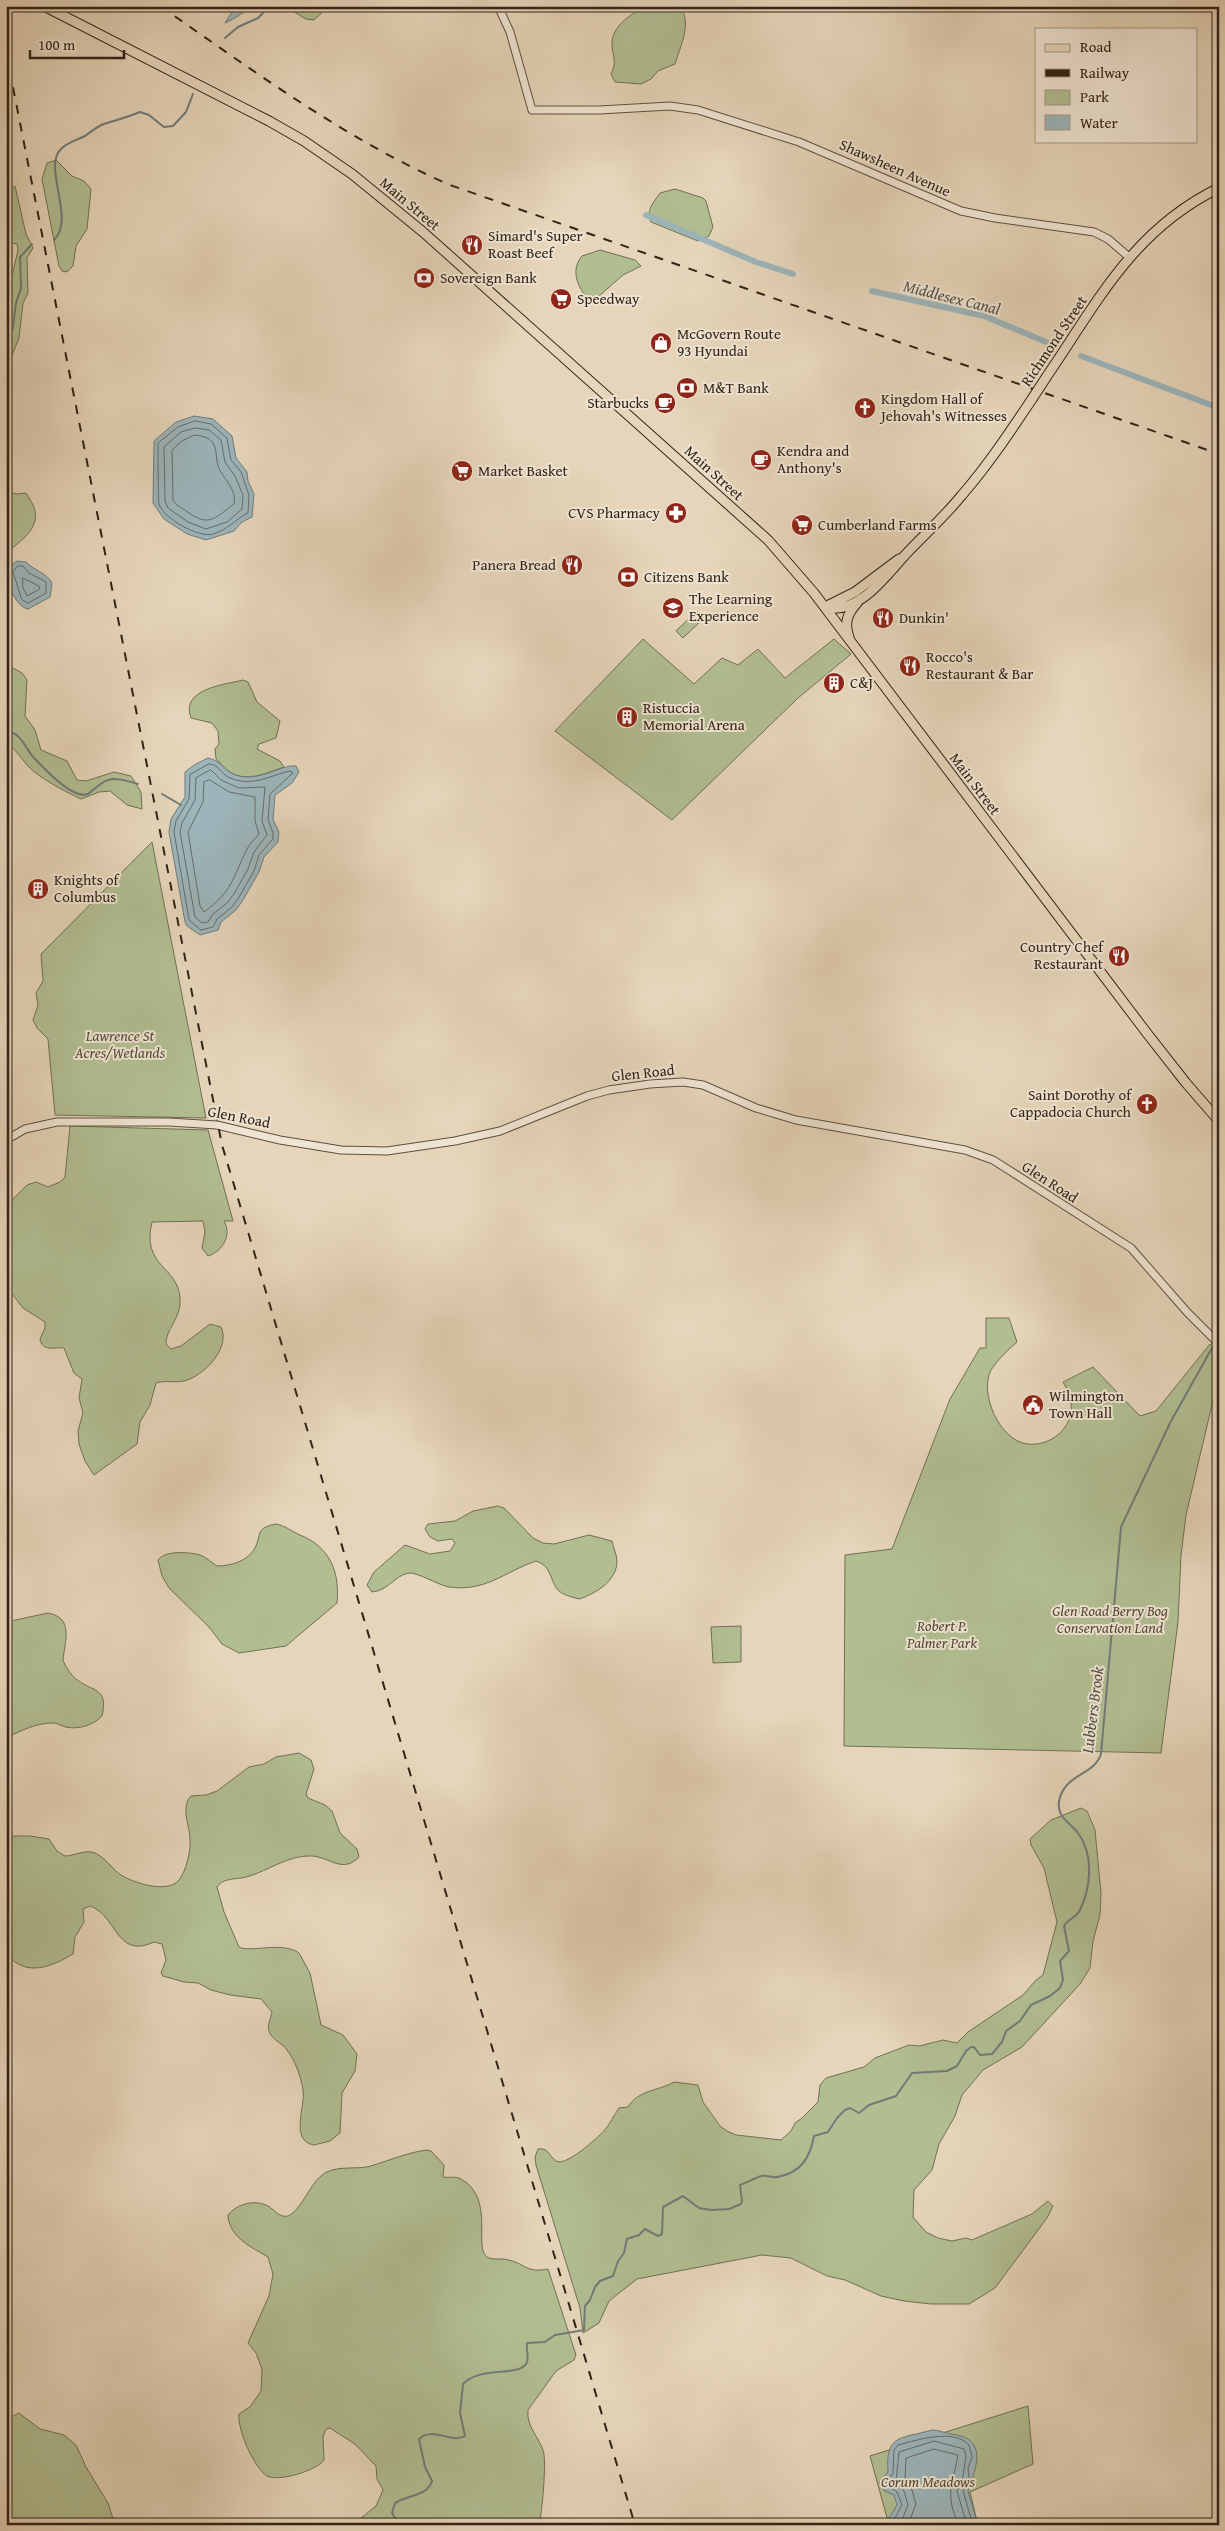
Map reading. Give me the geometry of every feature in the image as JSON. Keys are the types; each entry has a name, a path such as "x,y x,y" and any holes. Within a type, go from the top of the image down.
{"main road":[{"name":"Main Street","path":"44,6 269,121 304,141 352,174 446,252 742,516 782,556 825,607 1151,1039 1219,1121"},
{"path":"1129,257 1148,236 1177,212 1219,188"},
{"name":"Richmond Street","path":"825,607 840,608 863,597 893,570 905,554 962,495 1032,399 1129,257"},
{"name":"Richmond Street","path":"825,607 855,592 905,554"},
{"path":"851,642 846,626 847,616 863,597"}],"street":[{"name":"Shawsheen Avenue","path":"498,6 510,32 532,110 590,110 670,106 708,112 814,148 934,202 961,211 1001,219 1094,232 1108,239 1129,257"},
{"name":"Glen Road","path":"6,1140 26,1129 57,1122 169,1122 222,1126 280,1140 341,1150 388,1151 455,1141 500,1131 587,1096 609,1090 660,1083 697,1084 756,1108 787,1117 964,1150 993,1160 1131,1248 1187,1312 1219,1344"}],"green space":[{"path":"284,6 329,6 314,20 306,19"},
{"path":"649,6 681,8 684,14 684,36 675,64 658,71 651,79 641,84 615,82 611,74 614,65 612,44 615,31 630,15"},
{"path":"56,160 72,176 84,181 91,189 87,229 76,246 73,266 67,272 62,271 59,266 42,179 47,163"},
{"path":"15,186 26,234 33,248 27,258 28,293 23,303 19,338 6,370 8,320 6,302 18,250 17,244 6,242 6,213 10,209 12,198 8,191"},
{"path":"675,189 703,198 706,201 713,227 709,236 698,241 651,222 649,218 650,210 660,193"},
{"path":"600,250 635,260 641,266 623,275 591,303 579,286 576,268 582,256"},
{"path":"6,491 17,494 26,493 34,506 35,518 34,524 27,535 6,553"},
{"path":"697,611 704,618 683,638 676,631"},
{"path":"643,639 694,684 722,658 738,665 758,649 785,678 834,639 851,654 798,698 672,820 555,731"},
{"path":"6,660 11,667 22,673 27,680 25,716 35,730 41,750 67,761 77,780 86,781 114,772 131,776 141,792 142,809 127,805 110,791 99,792 81,799 39,775 6,743"},
{"path":"243,680 248,682 257,702 280,721 276,738 259,744 257,749 280,761 284,767 248,777 234,774 216,759 215,749 219,744 218,731 212,723 191,718 189,708 197,695 205,690"},
{"name":"Lawrence St Acres/Wetlands","path":"152,842 206,1118 55,1115 48,1039 37,1028 33,1020 38,1005 36,993 43,981 41,954"},
{"path":"70,1126 208,1130 233,1221 224,1221 227,1232 225,1242 218,1250 208,1256 202,1248 205,1232 203,1221 152,1222 151,1248 155,1257 178,1287 180,1298 179,1312 168,1334 166,1344 171,1349 181,1346 210,1324 221,1327 223,1335 222,1344 214,1360 192,1378 181,1382 156,1383 150,1405 140,1422 137,1444 94,1475 85,1461 79,1444 78,1431 83,1413 79,1398 82,1379 74,1373 64,1348 43,1346 40,1339 45,1328 45,1322 23,1308 6,1286 6,1206 27,1185 36,1182 48,1187 60,1182 65,1177"},
{"name":"Robert P. Palmer Park","path":"986,1318 1009,1318 1017,1342 1000,1358 991,1370 988,1380 990,1402 1000,1425 1017,1441 1027,1444 1044,1442 1059,1434 1069,1421 1071,1413 1070,1395 1063,1382 1093,1367 1140,1416 1156,1411 1210,1344 1219,1351 1219,1375 1186,1515 1181,1555 1178,1622 1161,1753 844,1746 845,1555 892,1549 950,1399 980,1348 986,1348"},
{"path":"498,1506 504,1508 533,1538 543,1543 554,1544 589,1535 612,1541 617,1561 613,1575 604,1586 592,1594 579,1599 567,1596 559,1591 554,1585 547,1569 536,1561 474,1587 449,1587 413,1573 404,1574 378,1591 372,1592 367,1585 374,1572 405,1545 430,1554 450,1551 455,1543 452,1539 438,1541 430,1537 425,1529 428,1524 455,1521 473,1511"},
{"path":"276,1524 286,1527 310,1540 326,1554 335,1571 338,1592 337,1603 286,1646 239,1653 222,1644 209,1627 169,1588 162,1576 158,1560 171,1553 190,1553 200,1555 217,1566 233,1564 252,1553 260,1532 265,1527"},
{"path":"48,1613 62,1620 65,1625 66,1638 63,1660 70,1673 76,1679 98,1691 101,1695 104,1707 102,1716 95,1722 81,1727 71,1728 55,1723 42,1724 29,1727 6,1738 6,1622"},
{"path":"741,1626 741,1662 713,1663 711,1627"},
{"path":"299,1753 311,1760 314,1769 306,1794 308,1798 325,1805 332,1811 340,1833 357,1849 359,1857 347,1864 312,1856 293,1858 251,1876 225,1881 217,1887 224,1912 239,1947 251,1949 276,1947 299,1953 310,1973 321,2025 343,2035 357,2054 355,2071 342,2093 340,2133 330,2141 314,2145 306,2142 300,2130 303,2097 301,2080 293,2059 287,2050 270,2034 268,2026 272,2012 261,1999 230,1995 211,1990 198,1983 184,1982 163,1976 161,1973 166,1960 162,1944 154,1942 141,1946 132,1945 124,1941 106,1918 90,1906 83,1909 84,1922 75,1937 73,1954 65,1959 47,1966 30,1968 21,1966 13,1961 6,1953 6,1836 30,1836 49,1839 57,1851 65,1856 88,1852 95,1853 127,1878 150,1886 167,1886 179,1880 188,1861 190,1834 186,1817 186,1806 191,1796 206,1795 217,1791 249,1767 264,1764 276,1757"},
{"path":"1081,1808 1087,1811 1095,1830 1101,1893 1100,1915 1093,1941 1090,1968 1080,1984 1022,2047 983,2070 962,2095 955,2116 939,2144 932,2170 914,2190 913,2217 926,2232 938,2238 952,2241 966,2238 972,2240 1032,2214 1048,2201 1053,2206 1047,2218 995,2288 969,2304 931,2304 904,2301 881,2296 845,2280 827,2276 791,2258 762,2255 637,2279 609,2301 599,2323 583,2333 580,2308 536,2165 535,2157 538,2149 544,2149 556,2161 567,2160 581,2151 604,2131 619,2108 628,2107 637,2097 674,2082 698,2085 703,2102 720,2126 727,2131 736,2135 781,2140 791,2131 795,2123 818,2102 820,2085 826,2078 864,2067 875,2058 909,2045 919,2046 943,2040 957,2043 968,2032 1023,1995 1043,1975 1057,1922 1044,1868 1031,1845 1030,1839 1051,1820"},
{"path":"426,2150 431,2151 444,2165 443,2177 461,2179 472,2188 478,2199 481,2211 484,2254 489,2258 509,2260 531,2269 548,2269 576,2355 574,2360 556,2371 528,2410 529,2421 544,2455 544,2487 539,2525 362,2525 361,2518 376,2506 383,2490 377,2479 376,2466 355,2444 330,2428 326,2429 323,2437 324,2460 313,2468 279,2478 267,2476 262,2472 247,2448 241,2429 239,2414 250,2407 261,2391 262,2369 256,2353 248,2343 269,2296 273,2274 268,2257 248,2245 237,2235 229,2223 228,2215 241,2205 257,2203 268,2206 282,2216 288,2216 298,2208 315,2183 325,2173 342,2168 371,2166"},
{"name":"Corum Meadows","path":"1028,2406 1033,2464 970,2492 978,2525 889,2525 870,2456"},
{"path":"19,2413 40,2429 64,2435 76,2445 86,2467 108,2503 114,2522 117,2525 6,2525 6,2420"}],"water":[{"path":"236,6 253,6 225,23"},
{"path":"194,416 213,419 232,436 236,458 247,472 248,481 254,494 252,517 242,522 234,531 206,540 187,534 164,519 153,503 154,441 176,422"},
{"path":"17,561 26,562 47,577 52,583 50,597 28,609 17,601 10,587 10,571 12,565"},
{"path":"208,758 217,761 228,771 243,777 259,776 290,766 296,766 299,772 292,783 275,795 273,820 279,832 278,842 264,857 259,872 243,900 236,910 221,922 218,930 200,935 187,926 185,922 169,832 171,819 185,797 185,772"},
{"name":"Corum Meadows","path":"932,2430 963,2437 971,2441 975,2447 976,2463 968,2491 978,2525 889,2525 888,2520 897,2505 894,2495 885,2491 879,2483 888,2472 889,2451 892,2444 904,2437"}],"waterway":[{"path":"225,38 238,27 258,18 270,6"},
{"path":"54,240 60,231 62,219 55,168 56,157 61,149 101,125 140,112 149,115 164,127 173,126 186,112 193,94"},
{"name":"Middlesex Canal","path":"646,215 756,262 793,274"},
{"path":"6,340 13,328 16,303 21,288 20,257 32,244"},
{"name":"Middlesex Canal","path":"872,291 984,316 1051,344"},
{"name":"Middlesex Canal","path":"1081,356 1219,408"},
{"path":"6,730 20,738 31,755 45,770 67,788 82,795 88,794 110,779 138,784"},
{"path":"162,794 181,805"},
{"name":"Lubbers Brook","path":"399,2525 392,2513 395,2503 426,2490 432,2481 425,2467 419,2439 424,2435 430,2434 454,2438 465,2436 460,2413 463,2384 471,2378 480,2375 517,2370 523,2367 528,2360 527,2343 545,2342 555,2335 584,2330 585,2306 590,2300 595,2287 600,2281 613,2276 618,2261 624,2253 627,2239 639,2235 645,2229 658,2236 662,2234 663,2207 683,2196 699,2208 711,2210 729,2209 741,2204 740,2185 761,2176 775,2177 785,2175 798,2168 807,2158 814,2136 828,2132 845,2110 850,2108 859,2113 869,2105 896,2096 912,2073 947,2071 957,2066 966,2051 971,2047 974,2047 980,2055 992,2054 1002,2042 1006,2031 1020,2021 1031,2005 1050,1996 1060,1988 1063,1980 1060,1961 1069,1951 1064,1926 1077,1914 1084,1901 1087,1891 1089,1861 1083,1841 1061,1814 1059,1804 1060,1797 1069,1783 1093,1766 1101,1754 1121,1527 1170,1423 1212,1348"}],"railway":[{"path":"160,6 301,103 374,147 450,185 1219,454"},
{"path":"6,52 222,1145 635,2525"}],"place":[{"name":"Simard's Super Roast Beef","path":"472,245"},
{"name":"Sovereign Bank","path":"424,278"},
{"name":"Speedway","path":"561,299"},
{"name":"McGovern Route 93 Hyundai","path":"661,343"},
{"name":"M&T Bank","path":"687,388"},
{"name":"Starbucks","path":"665,403"},
{"name":"Kingdom Hall of Jehovah's Witnesses","path":"865,408"},
{"name":"Kendra and Anthony's","path":"761,460"},
{"name":"Market Basket","path":"462,471"},
{"name":"CVS Pharmacy","path":"676,513"},
{"name":"Cumberland Farms","path":"802,525"},
{"name":"Panera Bread","path":"572,565"},
{"name":"Citizens Bank","path":"628,577"},
{"name":"The Learning Experience","path":"673,608"},
{"name":"Dunkin'","path":"883,618"},
{"name":"Rocco's Restaurant & Bar","path":"910,666"},
{"name":"C&J","path":"834,683"},
{"name":"Ristuccia Memorial Arena","path":"627,717"},
{"name":"Knights of Columbus","path":"38,889"},
{"name":"Country Chef Restaurant","path":"1119,956"},
{"name":"Saint Dorothy of Cappadocia Church","path":"1147,1104"},
{"name":"Wilmington Town Hall","path":"1033,1405"}],"park label":[{"name":"Glen Road Berry Bog Conservation Land","path":"1110,1620"}]}
